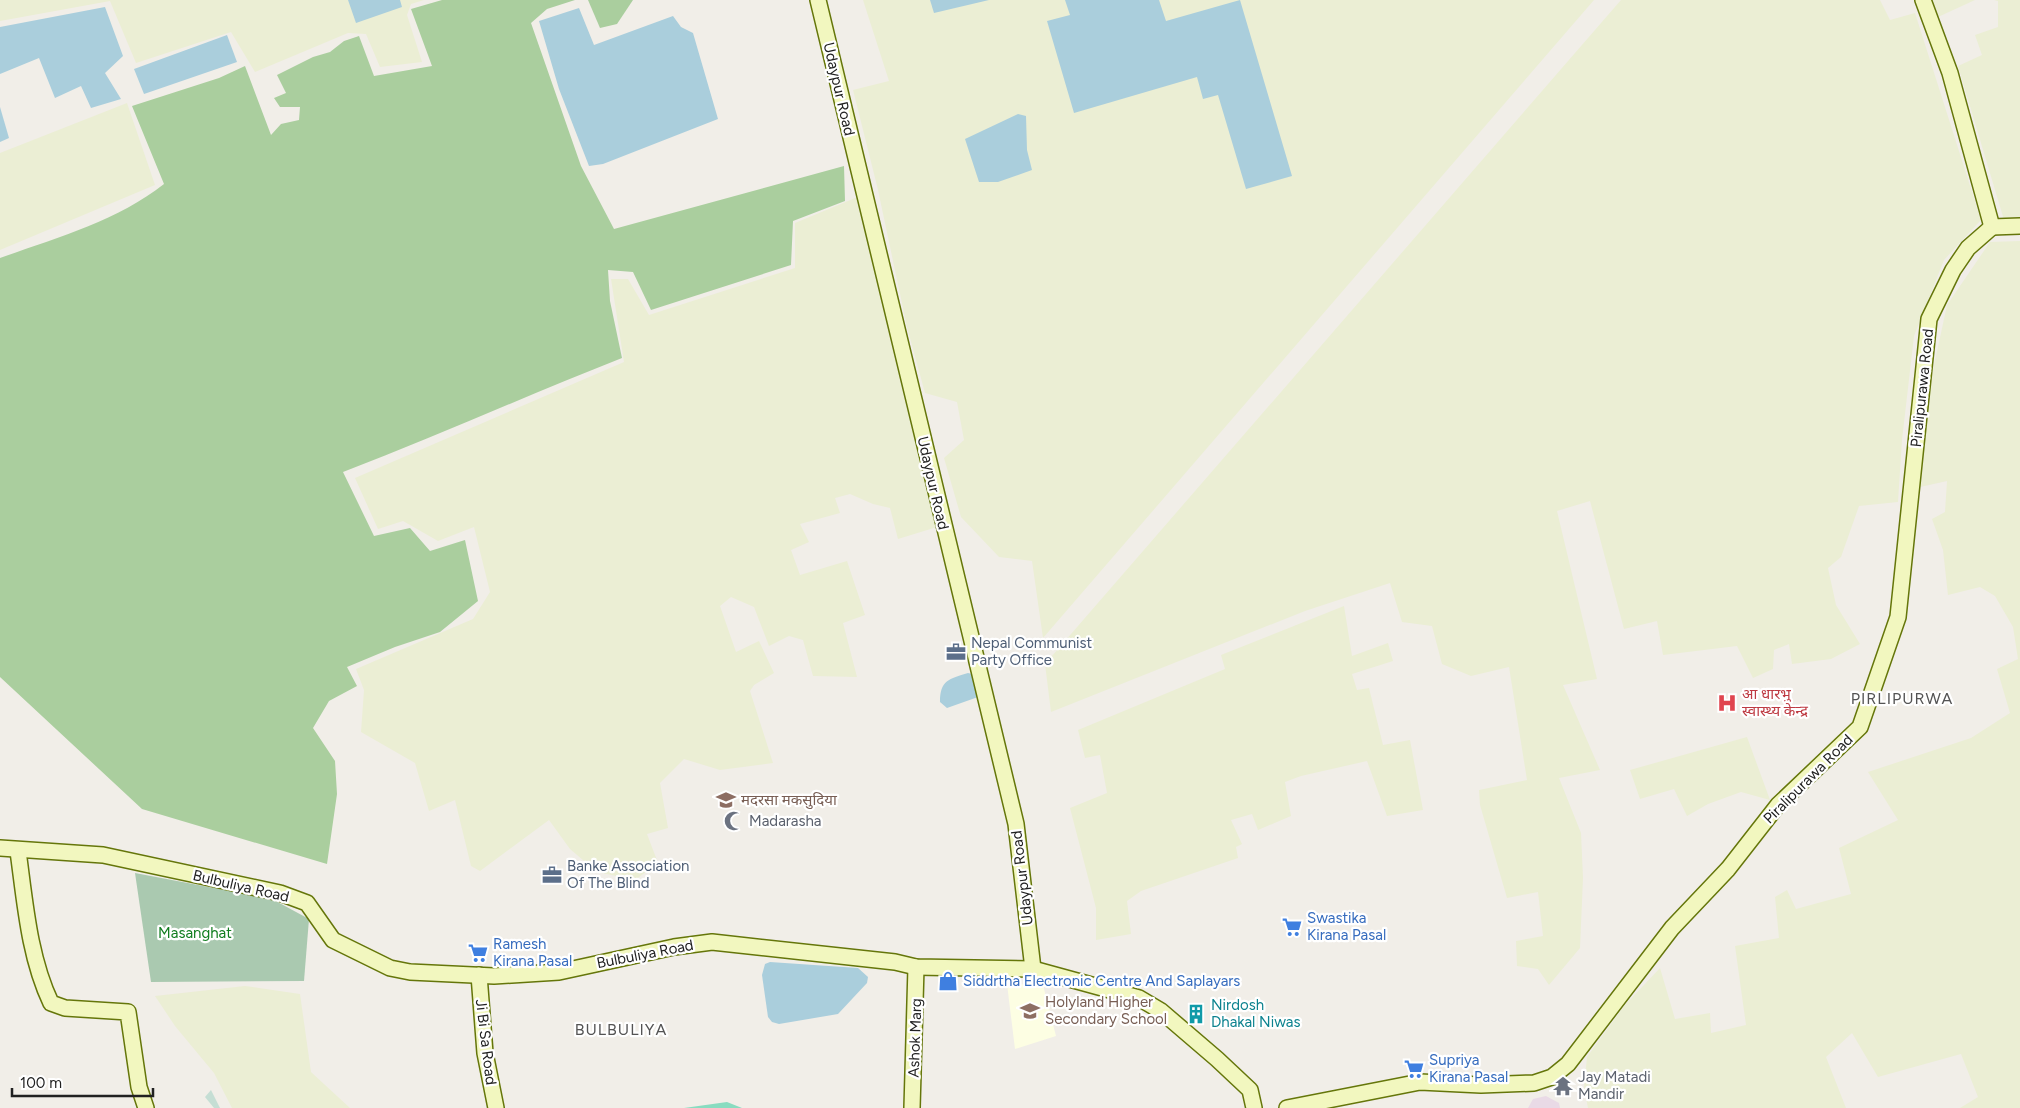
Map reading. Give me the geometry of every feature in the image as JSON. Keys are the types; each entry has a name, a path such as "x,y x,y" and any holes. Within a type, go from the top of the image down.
{"street":[{"name":"Udaypur Road","path":"818,0 1016,824 1033,969"},
{"path":"1923,0 1950,73 1992,227 2020,226"},
{"name":"Piralipurawa Road","path":"1287,1108 1420,1082 1490,1085 1534,1083 1552,1077 1568,1064 1672,928 1728,868 1778,805 1860,726 1898,617 1929,319 1954,270 1968,248 1992,227"},
{"name":"Bulbuliya Road","path":"0,848 18,851 103,855 280,893 307,903 333,940 390,968 410,972 479,975 559,972 674,947 712,942 885,961 916,967 1033,969 1139,998 1160,1011 1217,1059 1250,1090 1254,1108"},
{"path":"18,851 27,914 41,982 51,1003 65,1008 128,1012 139,1087 146,1108"},
{"name":"Ashok Marg","path":"912,1108 916,967"},
{"name":"Ji Bi Sa Road","path":"479,975 485,1053 496,1108"}],"shaded area":[{"path":"0,0 424,0 411,4 407,15 422,62 380,67 366,34 348,33 255,72 231,32 136,63 110,1 0,21"},
{"path":"863,0 1594,0 1043,638 1032,561 999,557 961,517 944,458 964,440 957,402 925,393 907,327 878,190 853,90 889,81"},
{"path":"1621,0 1880,0 1890,20 1915,13 1981,220 1944,260 1914,336 1902,440 1898,502 1859,506 1841,557 1828,568 1836,605 1860,644 1831,659 1792,664 1789,644 1774,650 1773,669 1753,678 1737,646 1663,655 1657,621 1624,629 1590,501 1557,511 1597,679 1563,685 1600,770 1559,778 1581,833 1583,878 1580,948 1549,985 1538,969 1517,966 1516,941 1543,936 1538,892 1507,898 1480,805 1479,790 1527,780 1509,667 1471,676 1442,664 1432,626 1402,622 1390,583 1305,611 1051,712 1045,664"},
{"path":"1932,0 1975,0 1938,17"},
{"path":"1994,0 2020,0 2020,219 2004,220 1958,66 1982,55 1975,35 1998,27 1998,1"},
{"path":"127,103 155,185 0,250 0,153"},
{"path":"860,196 937,527 898,539 890,508 873,504 850,494 835,498 840,513 800,524 809,542 791,550 800,575 847,561 865,615 843,623 857,677 813,676 803,640 789,636 769,646 754,607 731,597 720,606 736,652 759,641 774,673 754,685 750,691 773,763 720,770 684,759 660,783 668,828 647,834 658,863 635,880 597,872 570,849 549,820 480,871 471,866 455,800 429,811 415,763 361,732 364,690 356,669 473,619 490,592 474,527 438,541 403,521 378,529 355,478 624,362 611,279 628,279 649,315 795,268 795,223"},
{"path":"2020,241 2020,1108 1960,1108 1978,1097 1961,1054 1878,1077 1852,1033 1826,1057 1846,1108 1588,1108 1584,1087 1587,1057 1624,1006 1660,968 1675,1019 1710,1013 1711,1033 1746,1025 1735,946 1779,938 1775,897 1787,890 1796,909 1851,894 1839,848 1898,820 1868,772 1971,738 2010,713 1997,669 2018,659 2013,627 1995,596 1980,587 1948,595 1943,550 1932,519 1945,512 1947,481 1920,487 1930,384 1947,305 1990,242"},
{"path":"1344,606 1352,656 1388,643 1393,661 1352,674 1357,690 1369,688 1383,745 1410,740 1423,810 1387,816 1367,761 1301,776 1285,782 1291,816 1258,830 1252,814 1231,820 1242,844 1236,847 1238,858 1141,891 1127,901 1131,934 1096,940 1096,908 1070,808 1107,793 1100,755 1085,758 1078,730 1225,669 1221,655"},
{"path":"1747,737 1770,800 1741,792 1708,804 1687,816 1674,789 1640,799 1630,770"},
{"name":"Holyland Higher Secondary School","path":"1007,984 1043,985 1056,1036 1015,1049"},
{"path":"245,986 300,994 311,1072 350,1108 232,1108 214,1073 175,1026 155,996"},
{"path":"211,1090 220,1108 214,1108 205,1097"},
{"path":"1546,1096 1559,1103 1560,1108 1528,1108 1533,1099"}],"green space":[{"path":"442,0 575,0 547,9 531,23 581,166 614,229 844,166 845,201 793,221 791,265 651,310 633,272 608,270 610,301 622,358 343,472 374,536 410,528 430,551 465,540 478,601 440,632 395,647 347,667 357,686 329,701 313,728 335,761 337,794 327,864 142,809 0,677 0,258 64,236 106,218 146,197 164,184 132,106 219,78 245,66 271,135 281,124 299,120 300,107 280,107 274,98 286,93 277,75 313,57 330,52 344,41 359,36 374,76 432,66 411,9"},
{"path":"588,0 633,0 617,24 600,28"},
{"name":"Masanghat","path":"135,873 272,899 309,919 304,981 151,982"},
{"path":"727,1102 742,1108 684,1108"}],"water":[{"path":"348,0 400,0 402,7 356,23"},
{"path":"930,0 989,0 934,13"},
{"path":"1065,0 1159,0 1166,21 1240,0 1292,176 1246,189 1218,95 1203,99 1197,77 1074,113 1047,21 1070,15"},
{"path":"105,7 123,56 105,73 121,99 91,108 81,86 55,98 39,58 0,74 0,27"},
{"path":"579,8 594,45 673,16 681,27 693,33 718,119 603,164 589,166 559,89 539,21"},
{"path":"227,35 237,62 144,94 134,69"},
{"path":"0,107 9,138 0,142"},
{"path":"1018,114 1026,116 1027,150 1032,170 998,182 979,182 965,139"},
{"path":"968,673 972,674 978,697 947,708 940,702 940,695 944,685 951,679"},
{"path":"770,962 858,968 868,977 867,983 838,1014 779,1024 772,1022 768,1017 762,975 765,964"}],"place":[{"name":"Nepal Communist Party Office","path":"956,652"},
{"name":"आ धारभु स्वास्थ्य केन्द्र","path":"1727,703"},
{"name":"मदरसा मकसुदिया","path":"726,800"},
{"name":"Madarasha","path":"734,821"},
{"name":"Banke Association Of The Blind","path":"552,875"},
{"name":"Swastika Kirana Pasal","path":"1292,927"},
{"name":"Ramesh Kirana Pasal","path":"478,953"},
{"name":"Siddrtha Electronic Centre And Saplayars","path":"948,981"},
{"name":"Holyland Higher Secondary School","path":"1030,1011"},
{"name":"Nirdosh Dhakal Niwas","path":"1196,1014"},
{"name":"Supriya Kirana Pasal","path":"1414,1069"},
{"name":"Jay Matadi Mandir","path":"1563,1086"}],"district":[{"name":"PIRLIPURWA","path":"1902,698"},
{"name":"BULBULIYA","path":"621,1029"}]}
